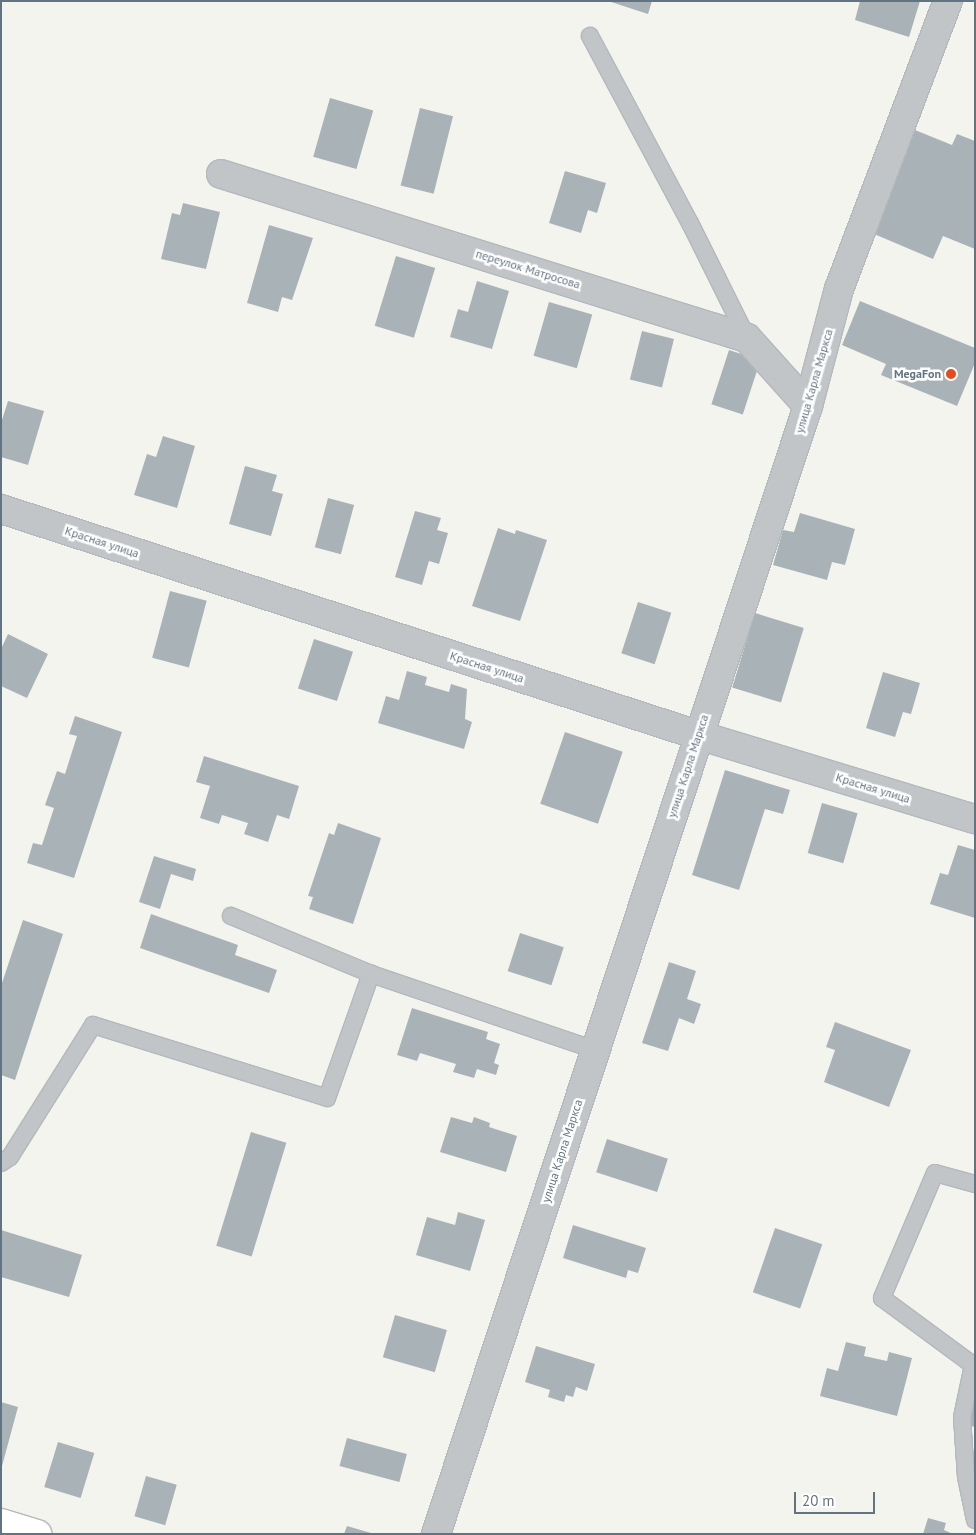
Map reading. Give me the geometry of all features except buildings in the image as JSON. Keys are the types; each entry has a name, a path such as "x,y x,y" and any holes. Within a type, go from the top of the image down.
{"main road":[{"path":"1,1523 36,1534"}],"street":[{"name":"улица Карла Маркса","path":"436,1534 808,406 839,289 948,1"},
{"name":"переулок Матросова","path":"221,174 747,338"},
{"path":"747,338 808,406"},
{"name":"Красная улица","path":"1,509 698,735 975,819"}],"lane":[{"path":"590,36 690,223 747,338"},
{"path":"231,916 371,974 596,1050"},
{"path":"1,1163 10,1157 93,1025 327,1098 371,974"},
{"path":"975,1184 935,1173 882,1298 973,1365 962,1417 966,1477 975,1520"}],"place":[{"name":"MegaFon","path":"951,374"}]}
